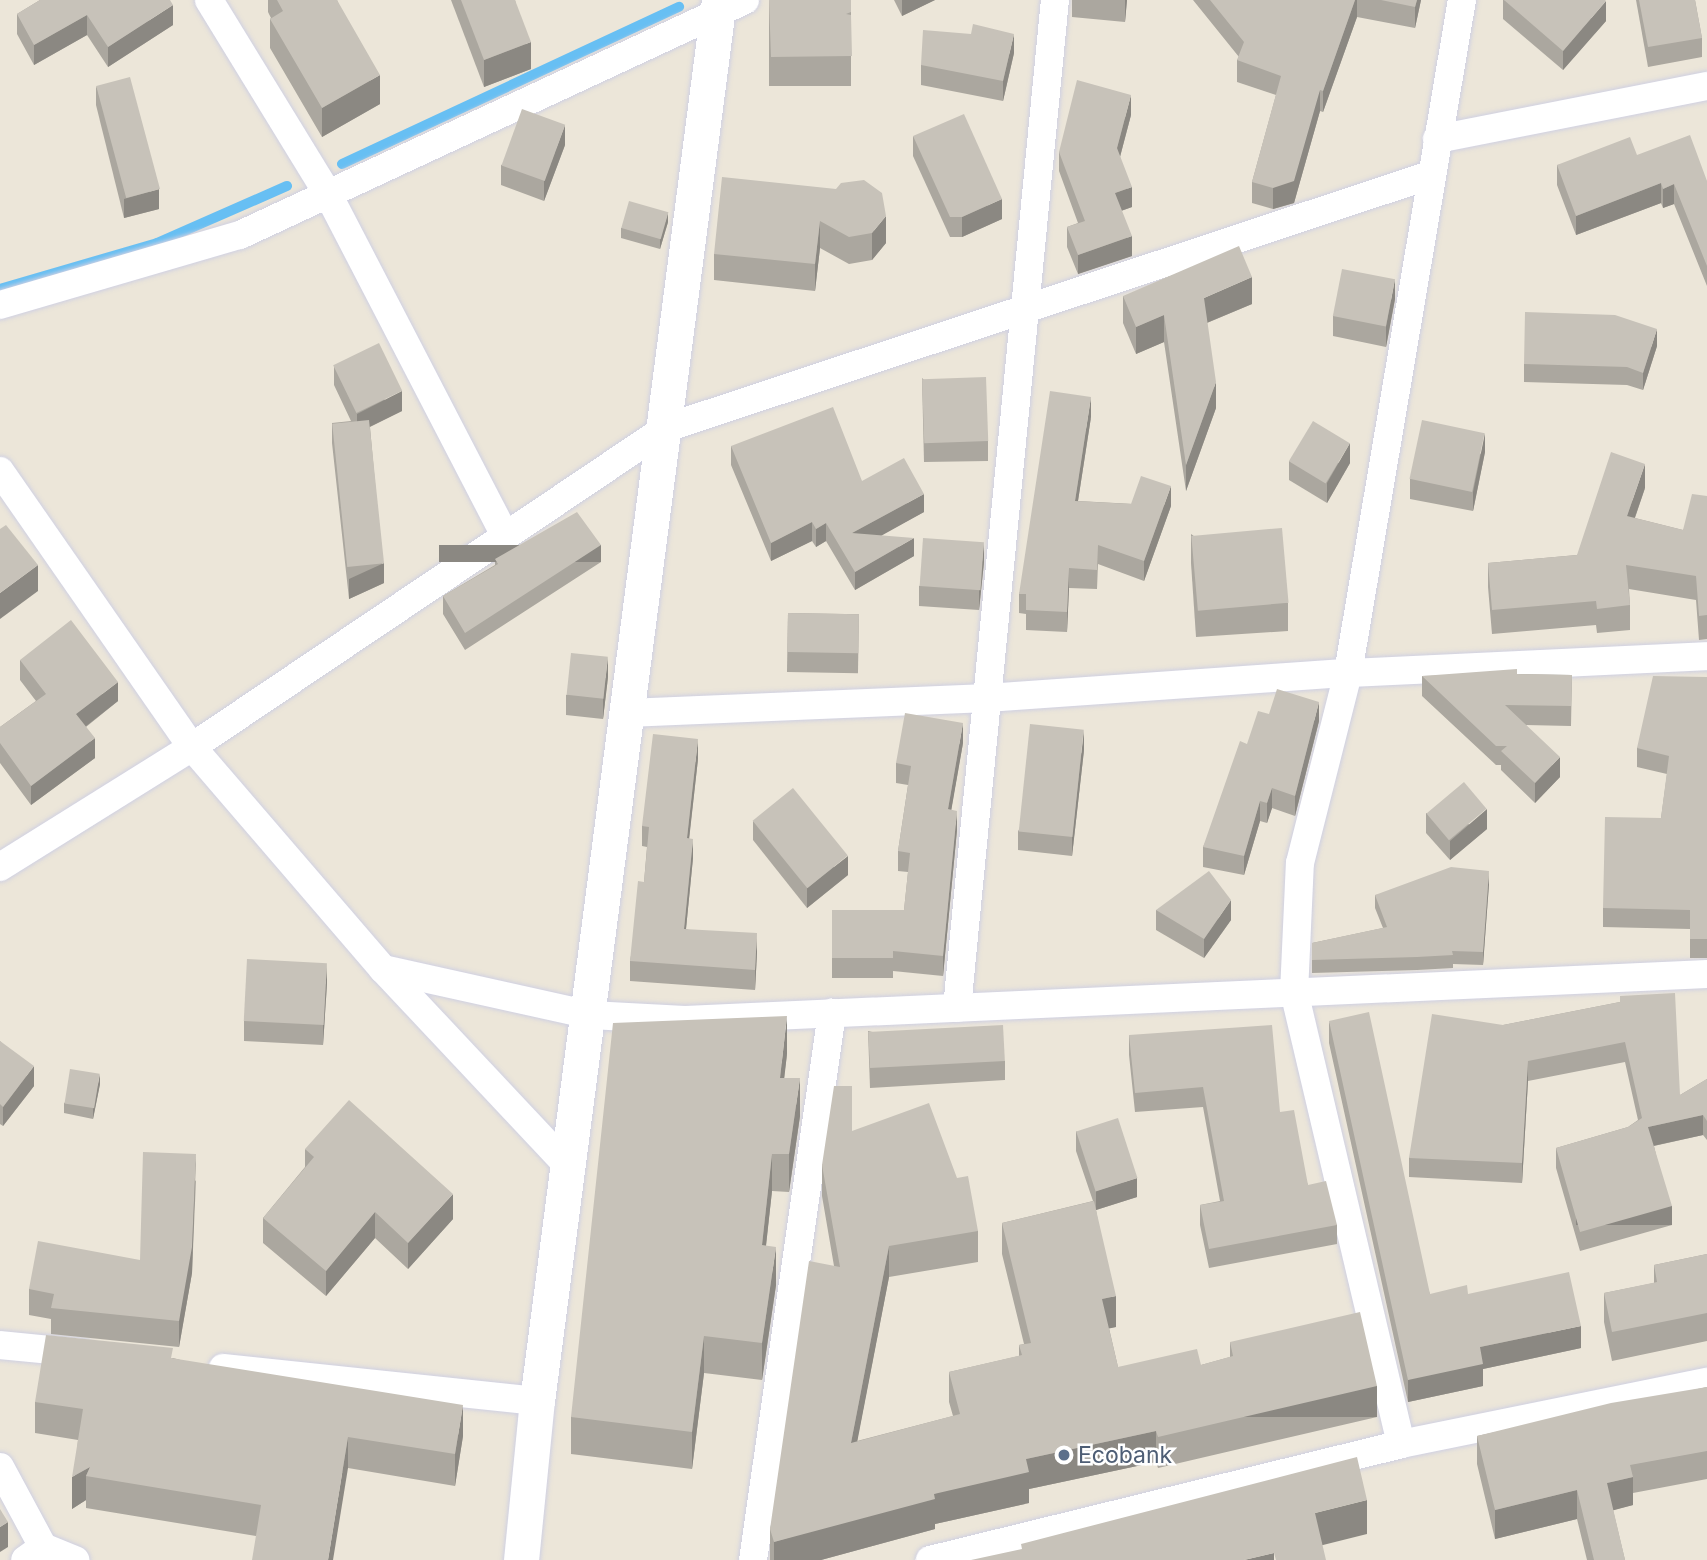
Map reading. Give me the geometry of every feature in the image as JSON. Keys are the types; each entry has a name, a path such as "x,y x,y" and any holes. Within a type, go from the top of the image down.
{"street":[{"path":"209,0 328,194 505,536"},
{"path":"957,1007 1022,307 1055,0"},
{"path":"1401,1444 1294,993 1300,863 1348,673 1430,175 1462,0"},
{"path":"0,305 240,235 727,4"},
{"path":"522,1560 537,1401 666,428 727,4"},
{"path":"1437,139 1705,92"},
{"path":"0,867 192,747 666,428 1022,307 1430,175"},
{"path":"0,471 192,747 383,969 569,1167"},
{"path":"629,713 986,698 1348,673 1707,656"},
{"path":"383,969 590,1016 685,1020 1707,974"},
{"path":"753,1560 832,1013"},
{"path":"0,1345 110,1356"},
{"path":"193,1365 537,1401"},
{"path":"930,1560 1401,1444 1707,1381"},
{"path":"0,1467 34,1554 75,1560"}],"building":[{"path":"40,0 170,0 173,5 108,47 87,15 34,45 17,14"},
{"path":"277,0 337,0 380,75 322,108 270,19 283,11"},
{"path":"461,0 515,0 531,42 484,60"},
{"path":"769,0 851,0 851,12 846,14 851,15 852,56 771,57"},
{"path":"1210,0 1355,0 1323,91 1320,90 1294,181 1273,188 1252,182 1281,76 1237,60 1244,42"},
{"path":"1381,0 1417,0 1415,7"},
{"path":"1504,0 1605,0 1606,1 1563,51"},
{"path":"1639,0 1695,0 1702,38 1648,47"},
{"path":"973,24 1014,34 1003,81 921,65 923,30 971,34"},
{"path":"130,77 160,189 126,198 96,86"},
{"path":"1077,80 1131,95 1117,148 1132,187 1115,193 1132,236 1078,255 1067,227 1085,221 1059,152"},
{"path":"522,109 565,125 545,181 501,165"},
{"path":"964,114 1002,199 962,217 950,217 913,136"},
{"path":"1690,135 1707,181 1707,266 1674,184 1663,189 1661,183 1576,216 1557,165 1630,137 1637,155"},
{"path":"722,177 836,189 841,183 864,180 882,193 886,216 872,233 849,237 820,221 815,264 714,254"},
{"path":"629,201 668,212 661,239 621,228"},
{"path":"1239,246 1252,277 1204,298 1216,382 1186,465 1164,315 1136,327 1123,296"},
{"path":"1342,269 1395,279 1386,326 1333,316"},
{"path":"1525,312 1615,315 1657,329 1643,373 1627,367 1524,364"},
{"path":"379,343 402,391 356,413 333,365"},
{"path":"986,377 988,441 924,443 922,379"},
{"path":"1050,391 1091,397 1075,501 1131,504 1141,476 1171,486 1144,561 1098,545 1097,570 1069,568 1067,612 1026,610 1026,594 1019,594"},
{"path":"833,407 862,481 904,458 924,494 852,533 914,538 855,572 826,523 816,529 812,522 771,543 731,446"},
{"path":"369,420 384,563 347,567 332,424"},
{"path":"1422,420 1485,433 1472,492 1410,479"},
{"path":"1313,421 1350,443 1326,483 1289,461"},
{"path":"1611,452 1645,464 1627,516 1683,530 1692,494 1707,496 1707,615 1699,616 1696,576 1626,565 1630,605 1597,609 1596,601 1492,610 1488,563 1577,555"},
{"path":"577,512 601,545 465,633 443,596 498,564 495,559"},
{"path":"6,525 38,565 0,593 0,529"},
{"path":"1282,528 1289,603 1198,611 1191,536"},
{"path":"923,538 984,542 981,590 920,586"},
{"path":"788,613 859,614 858,653 787,652"},
{"path":"71,620 118,682 76,714 95,738 31,786 0,743 0,727 46,694 20,660"},
{"path":"571,653 608,657 603,699 567,695"},
{"path":"1517,669 1517,674 1572,675 1571,706 1505,705 1560,757 1535,783 1501,751 1507,746 1496,746 1422,676"},
{"path":"1653,676 1707,677 1707,939 1690,939 1690,910 1603,908 1605,817 1661,818 1669,756 1637,748"},
{"path":"1277,689 1319,702 1295,796 1272,788 1267,803 1260,801 1244,856 1203,847 1240,741 1247,744 1258,711 1269,714"},
{"path":"905,713 963,723 948,809 957,811 943,956 893,951 893,958 832,958 832,910 904,910 910,853 898,851 911,766 896,763"},
{"path":"1030,724 1084,730 1072,837 1019,831"},
{"path":"653,734 698,739 687,838 693,839 684,929 757,933 755,970 630,961 638,881 644,882 649,827 642,826"},
{"path":"1464,782 1486,809 1449,840 1426,813"},
{"path":"793,788 848,856 807,888 753,821"},
{"path":"1451,867 1489,871 1483,952 1452,951 1453,955 1312,960 1312,943 1387,927 1375,895"},
{"path":"1209,871 1231,900 1204,939 1156,910"},
{"path":"247,959 327,963 324,1025 244,1021"},
{"path":"1675,993 1680,1095 1707,1079 1707,1121 1703,1115 1648,1127 1672,1206 1580,1232 1556,1148 1628,1127 1642,1118 1625,1042 1528,1061 1522,1163 1409,1158 1432,1014 1503,1025 1620,1002 1620,996"},
{"path":"1369,1012 1430,1294 1467,1285 1468,1294 1569,1272 1581,1326 1480,1347 1483,1364 1408,1380 1329,1021"},
{"path":"787,1016 780,1078 800,1078 789,1154 772,1154 762,1245 776,1247 762,1343 704,1336 692,1432 571,1417 613,1023"},
{"path":"1003,1025 1005,1061 870,1068 868,1032"},
{"path":"1272,1025 1280,1112 1294,1110 1308,1185 1326,1181 1337,1225 1209,1249 1200,1205 1224,1201 1203,1087 1135,1093 1129,1035"},
{"path":"0,1041 34,1066 3,1107 0,1104"},
{"path":"70,1069 100,1074 94,1108 65,1104"},
{"path":"834,1086 852,1086 852,1131 929,1103 957,1178 968,1176 978,1231 889,1246 851,1443 960,1414 949,1372 1022,1355 1019,1345 1031,1343 1002,1223 1094,1201 1116,1296 1102,1299 1118,1367 1197,1349 1201,1365 1233,1356 1230,1342 1360,1312 1377,1386 1158,1437 1156,1431 1026,1459 1029,1472 934,1494 935,1499 774,1542 770,1529 809,1261 840,1267 822,1165"},
{"path":"349,1100 453,1194 408,1243 375,1212 326,1271 263,1218 314,1157 305,1149"},
{"path":"1118,1118 1137,1178 1096,1192 1076,1132"},
{"path":"143,1152 196,1154 192,1247 179,1321 51,1308 54,1294 29,1289 38,1241 140,1260"},
{"path":"1707,1254 1707,1313 1612,1332 1604,1293 1657,1282 1654,1265"},
{"path":"46,1335 173,1348 171,1358 463,1405 455,1454 348,1437 328,1560 252,1560 261,1505 86,1476 90,1467 72,1477 83,1409 35,1402"},
{"path":"1707,1387 1707,1451 1630,1465 1633,1477 1607,1483 1625,1560 1594,1560 1577,1490 1495,1510 1477,1436 1611,1403"},
{"path":"1357,1457 1367,1500 1315,1513 1326,1560 1276,1560 1274,1553 1244,1560 971,1560 1022,1549 1021,1544"},
{"path":"0,1509 8,1522 0,1527"}],"waterway":[{"path":"342,164 679,7"},
{"path":"0,289 157,243 287,186"}],"place":[{"name":"Ecobank","path":"1064,1455"}]}
